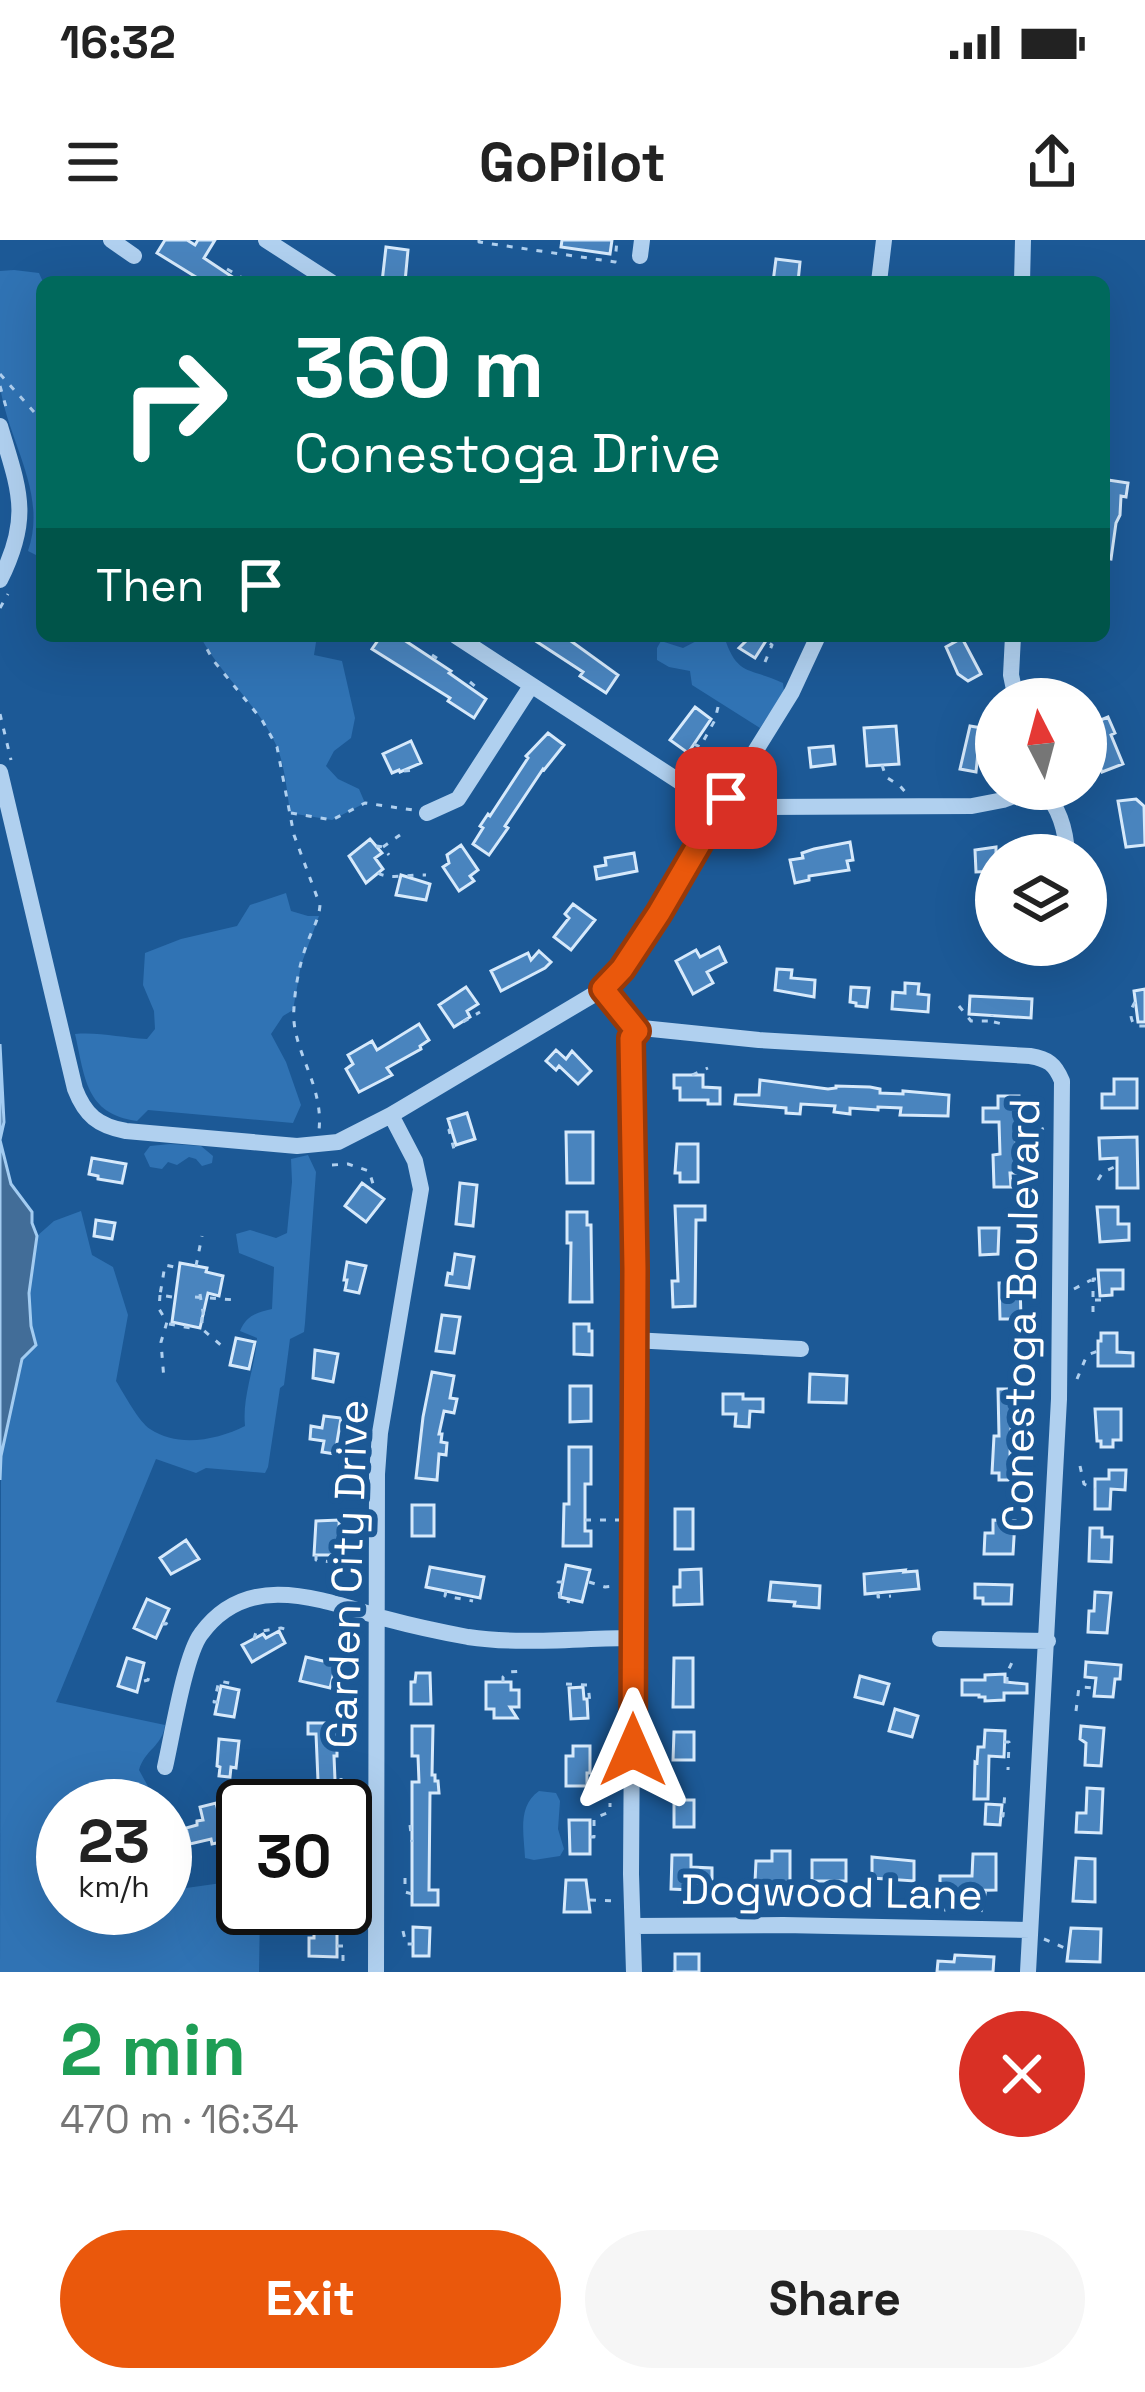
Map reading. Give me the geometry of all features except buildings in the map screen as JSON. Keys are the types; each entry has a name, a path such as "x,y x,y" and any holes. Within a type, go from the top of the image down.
{"street":[{"path":"111,240 134,256"},
{"path":"266,240 322,276"},
{"path":"880,276 884,240"},
{"path":"1022,276 1023,240"},
{"path":"0,426 21,507 16,545 0,580"},
{"path":"465,642 724,802 760,807 975,805"},
{"path":"8,775 75,1089 93,1119 126,1132 297,1146 338,1142 603,989 659,913 792,692 815,642"},
{"path":"1012,678 1013,642"},
{"path":"427,813 458,799 531,686"},
{"path":"603,989 637,1031 631,1038 634,1972"},
{"name":"Conestoga Boulevard","path":"637,1031 1046,1058 1063,1081 1059,1400 1028,1972"},
{"name":"Garden City Drive","path":"376,1972 375,1615 380,1433 421,1189 415,1161 391,1115"},
{"path":"634,1340 801,1349"},
{"path":"165,1767 195,1644 223,1611 260,1594 286,1593 449,1633 494,1639 634,1638"},
{"path":"940,1639 1048,1641"},
{"name":"Dogwood Lane","path":"633,1926 978,1929 1030,1934"}],"path":[{"path":"479,240 615,262 617,240"},
{"path":"227,269 239,276"},
{"path":"0,374 36,414"},
{"path":"203,642 270,733 281,758 293,835 320,905 293,1010 321,1108 319,1132 309,1133"},
{"path":"765,662 772,649 768,642"},
{"path":"432,655 440,664"},
{"path":"470,682 476,692"},
{"path":"694,744 700,747 707,737 718,707"},
{"path":"0,714 8,775"},
{"path":"882,765 886,777 905,790 910,806"},
{"path":"404,771 414,770"},
{"path":"290,813 332,820 365,802 427,813"},
{"path":"376,846 383,847 400,835"},
{"path":"383,847 389,855"},
{"path":"378,873 387,877 426,875"},
{"path":"1135,1002 1131,1020 1135,1026 1145,1026"},
{"path":"959,1006 971,1021 992,1018 1007,1025"},
{"path":"463,1022 480,1012"},
{"path":"692,1075 708,1068"},
{"path":"1023,1109 1032,1109 1043,1130"},
{"path":"451,1130 456,1157"},
{"path":"332,1165 369,1171 373,1191"},
{"path":"1098,1180 1117,1166"},
{"path":"196,1266 202,1236"},
{"path":"164,1380 161,1342 166,1322 159,1309 160,1295 165,1265 179,1268"},
{"path":"155,1271 164,1272"},
{"path":"1061,1288 1095,1279 1093,1312"},
{"path":"160,1295 172,1297"},
{"path":"1093,1300 1106,1295"},
{"path":"202,1329 198,1297 236,1300"},
{"path":"166,1322 202,1329 222,1346"},
{"path":"1077,1379 1087,1355 1098,1351"},
{"path":"1014,1460 1025,1458 1033,1442"},
{"path":"1080,1466 1084,1484 1095,1489"},
{"path":"585,1520 633,1520"},
{"path":"340,1532 361,1532"},
{"path":"316,1556 316,1560 332,1562"},
{"path":"562,1582 558,1582 560,1600 569,1601"},
{"path":"589,1582 634,1586"},
{"path":"446,1591 445,1596 472,1601"},
{"path":"878,1593 878,1597 891,1595"},
{"path":"162,1624 170,1617"},
{"path":"254,1639 256,1632 274,1628 292,1631"},
{"path":"1007,1683 1017,1640"},
{"path":"330,1663 338,1660 343,1672"},
{"path":"503,1682 506,1674 523,1671"},
{"path":"144,1681 151,1673"},
{"path":"218,1702 214,1702 219,1681 234,1684"},
{"path":"566,1684 588,1685 587,1703"},
{"path":"1076,1712 1079,1687 1095,1688"},
{"path":"1004,1742 1009,1742 1008,1770"},
{"path":"341,1772 341,1779"},
{"path":"1001,1816 1005,1792"},
{"path":"590,1838 594,1837 594,1818 610,1812 610,1803"},
{"path":"410,1825 412,1842"},
{"path":"404,1878 405,1892 412,1894"},
{"path":"978,1929 986,1890"},
{"path":"944,1910 957,1909 957,1891"},
{"path":"590,1900 632,1901"},
{"path":"403,1930 406,1944 413,1944"},
{"path":"1030,1934 1067,1949"},
{"path":"337,1946 343,1946 343,1966"}],"shaded area":[{"path":"0,271 40,276 36,276 36,555 28,551 33,530 30,488 0,386"},
{"path":"204,642 316,642 314,655 342,661 355,718 351,738 334,751 326,766 338,779 359,789 365,803 332,820 290,813 277,747"},
{"path":"660,642 683,648 694,642 726,642 739,665 783,683 784,692 760,728 692,685 690,671 657,660"},
{"path":"286,893 291,911 319,916 301,965 293,1010 271,1034 301,1105 293,1123 148,1110 137,1121 120,1117 97,1102 75,1034 147,1039 155,1029 154,1011 143,985 145,953 237,926 250,905"},
{"path":"0,1044 4,1122 0,1140"},
{"path":"0,1140 11,1184 32,1212 37,1236 29,1293 36,1345 22,1359 0,1480"},
{"path":"150,1146 201,1146 213,1156 212,1163 202,1166 189,1157 177,1165 168,1162 162,1169 150,1167 144,1154"},
{"path":"308,1155 316,1172 304,1332 290,1339 268,1467 265,1473 206,1468 196,1473 156,1459 56,1702 165,1725 161,1738 139,1770 144,1779 36,1779 36,1935 192,1935 192,1887 216,1884 216,1935 260,1935 259,1972 0,1972 1,1456 22,1359 36,1345 29,1293 37,1236 54,1221 81,1211 92,1255 113,1267 128,1315 116,1381 132,1407 146,1425 173,1439 222,1435 245,1426 257,1338 240,1331 253,1316 272,1309 274,1267 239,1253 236,1234 250,1230 276,1238 287,1233 291,1159"},
{"path":"539,1791 556,1793 560,1801 558,1829 564,1849 560,1856 534,1860 525,1858 523,1821 527,1804"}],"route":[{"path":"633,1750 631,1038 637,1031 603,989 659,913 726,798"}]}
